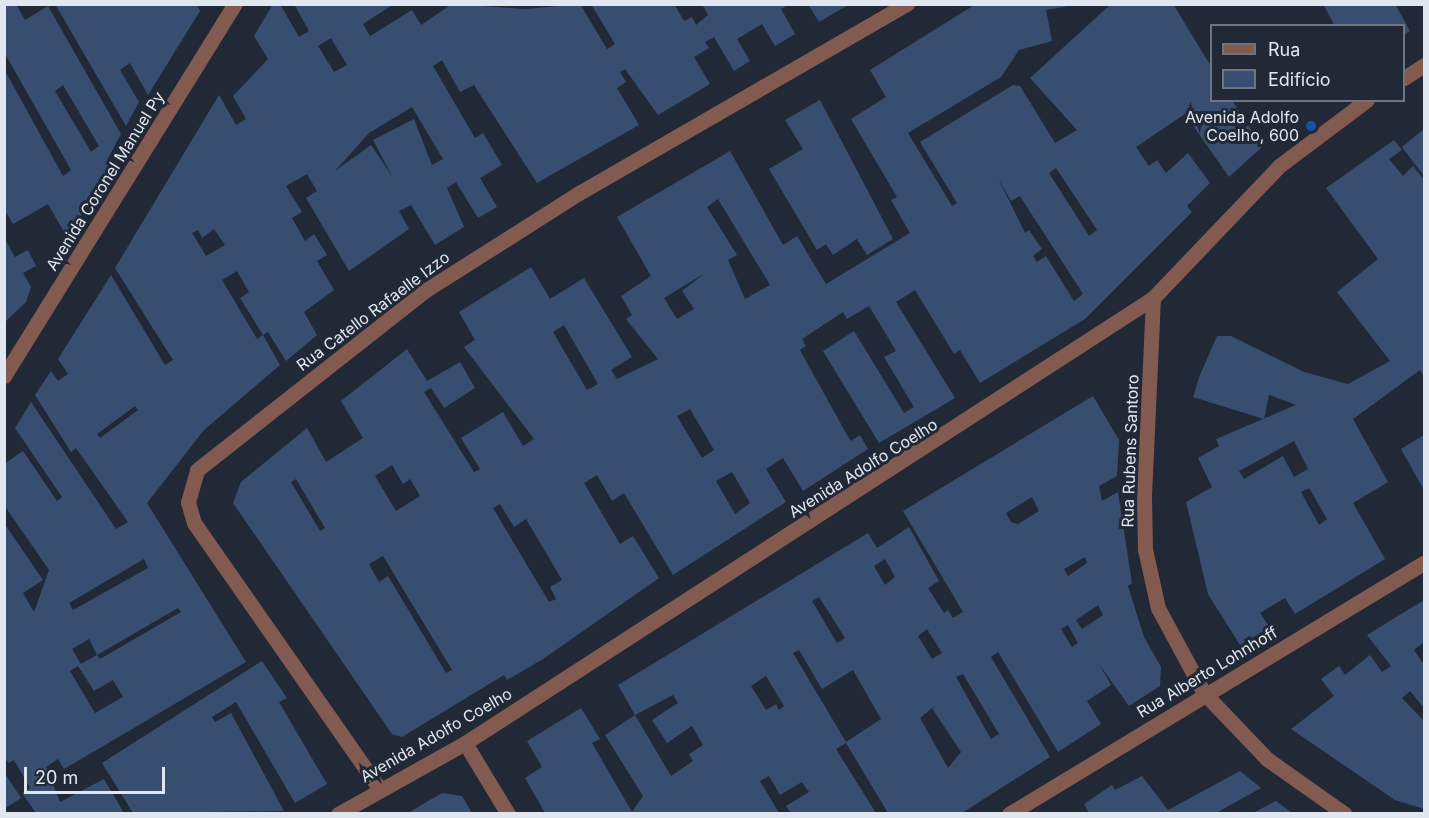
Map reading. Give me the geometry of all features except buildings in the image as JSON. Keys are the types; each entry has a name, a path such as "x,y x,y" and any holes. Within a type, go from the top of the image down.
{"street":[{"name":"Avenida Coronel Manuel Py","path":"4,376 235,4"},
{"name":"Rua Catello Rafaelle Izzo","path":"379,788 194,523 189,502 197,470 426,290 579,192 907,4"},
{"path":"1405,77 1425,65"},
{"name":"Avenida Adolfo Coelho","path":"338,813 379,788 465,742 1153,298 1279,166 1364,102"},
{"name":"Rua Rubens Santoro","path":"1153,298 1145,549 1158,608 1204,693 1267,759 1345,813"},
{"name":"Rua Alberto Lohnhoff","path":"1009,813 1204,693 1425,563"},
{"path":"465,742 508,813"}],"place":[{"name":"Avenida Adolfo Coelho, 600","path":"1311,126"}]}
